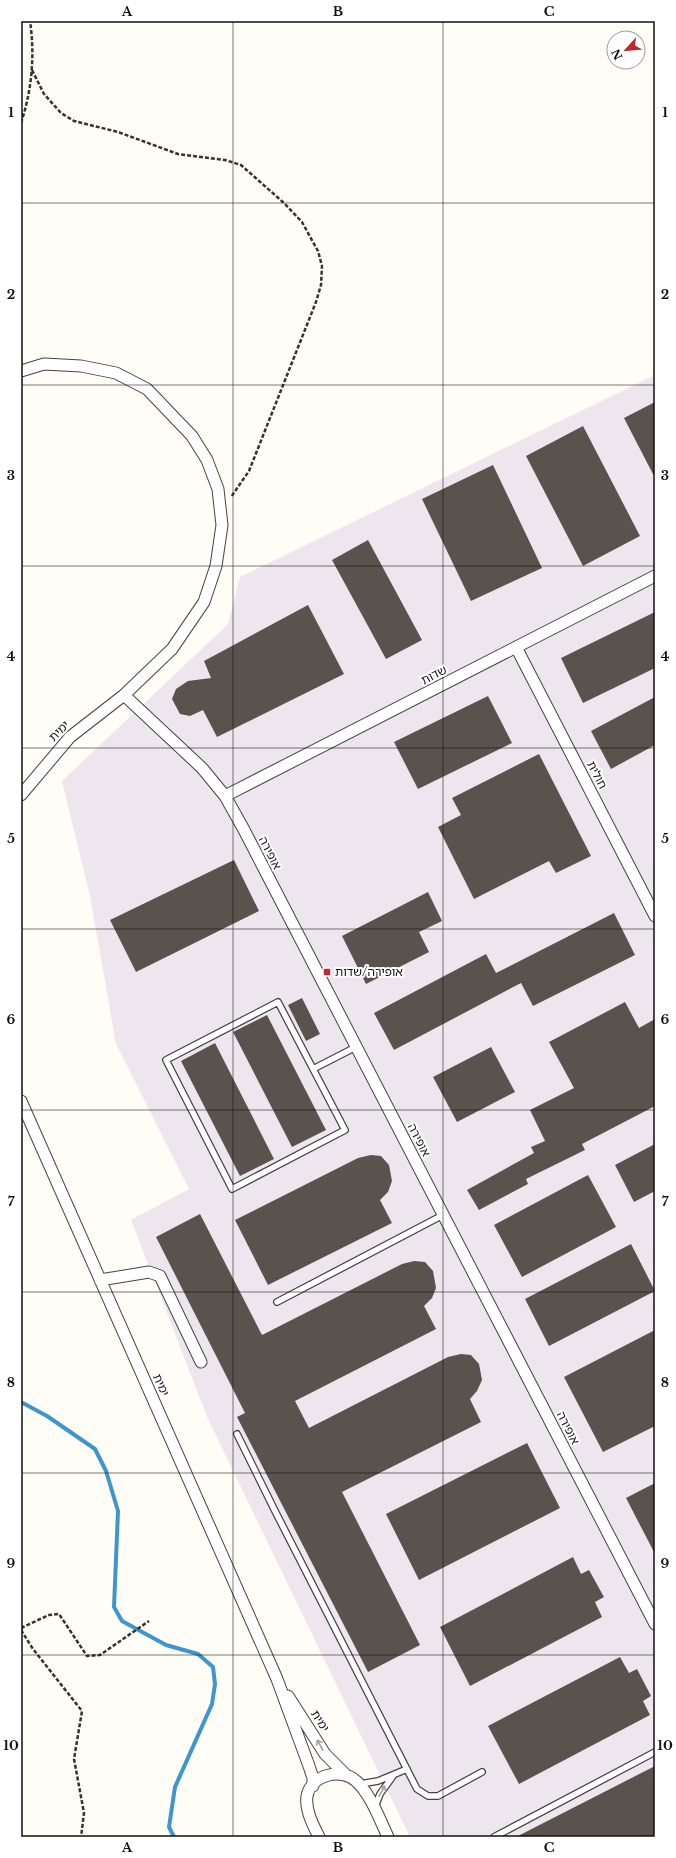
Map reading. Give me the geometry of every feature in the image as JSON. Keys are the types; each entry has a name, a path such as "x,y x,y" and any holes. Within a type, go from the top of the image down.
{"street":[{"name":"ימית","path":"21,371 44,364 81,366 116,373 147,389 192,436 207,460 218,489 222,525 216,566 204,602 172,649 124,695 70,737 21,795"},
{"name":"שדות","path":"224,796 655,576"},
{"name":"חולית","path":"516,647 655,916"},
{"name":"אופירה","path":"124,695 202,768 224,796 243,828 655,1624"},
{"name":"ימית","path":"21,1102 277,1679 309,1766 313,1786"},
{"path":"100,1280 149,1272 160,1276 201,1362"},
{"name":"ימית","path":"277,1679 325,1754 359,1784"},
{"path":"319,1837 307,1806 307,1796 316,1782 332,1774 346,1774"},
{"path":"359,1784 389,1836"}],"lane":[{"path":"278,1002 312,1069 345,1130 232,1189 166,1060 278,1002"},
{"path":"312,1069 356,1047"},
{"path":"277,1302 443,1215"},
{"path":"238,1434 417,1789 428,1796 438,1796 482,1772"},
{"path":"494,1837 655,1752"},
{"path":"359,1784 378,1781 407,1769"},
{"path":"374,1810 380,1794 394,1775"}],"path":[{"path":"21,123 32,70 33,43 30,21"},
{"path":"32,70 44,94 61,113 74,121 118,132 178,154 225,160 241,165 284,202 297,217 318,251 322,266 321,285 316,302 249,471 227,502"},
{"path":"81,1837 84,1813 74,1759 82,1711 33,1649 21,1629 49,1615 59,1614 87,1656 100,1655 149,1621"}],"shaded area":[{"path":"655,375 655,1837 410,1837 208,1419 131,1220 189,1189 116,1044 90,896 62,781 228,624 240,577"}],"building":[{"path":"655,402 655,478 624,418"},
{"path":"583,426 640,536 583,566 526,456"},
{"path":"493,465 542,568 471,601 422,499"},
{"path":"368,540 422,640 386,659 332,560"},
{"path":"308,605 344,674 217,737 203,710 190,716 180,714 172,699 176,689 188,681 211,678 204,661"},
{"path":"655,612 655,668 583,703 561,658"},
{"path":"488,696 512,743 418,789 394,742"},
{"path":"655,697 655,745 611,769 591,731"},
{"path":"539,754 591,856 556,873 549,861 474,899 438,827 461,815 452,798"},
{"path":"234,860 259,911 136,972 110,920"},
{"path":"428,892 442,921 419,932 429,952 366,984 342,936"},
{"path":"614,913 635,955 533,1006 521,983 394,1050 374,1013 486,954 496,973"},
{"path":"302,998 320,1034 306,1041 288,1005"},
{"path":"625,1002 639,1028 655,1019 655,1106 582,1144 585,1150 526,1179 528,1184 479,1210 467,1190 534,1153 531,1147 545,1141 530,1110 574,1088 549,1042"},
{"path":"267,1015 326,1130 292,1147 233,1032"},
{"path":"215,1043 274,1159 240,1176 181,1061"},
{"path":"491,1047 515,1092 457,1122 433,1077"},
{"path":"655,1144 655,1191 634,1202 615,1165"},
{"path":"371,1155 381,1156 389,1165 392,1181 388,1192 380,1200 392,1223 268,1285 235,1220 358,1158"},
{"path":"588,1175 616,1227 522,1277 494,1225"},
{"path":"200,1214 262,1335 402,1264 414,1261 425,1262 433,1271 436,1288 432,1298 424,1306 436,1329 295,1401 309,1428 448,1357 461,1354 471,1355 479,1364 482,1380 477,1391 470,1399 481,1422 342,1492 420,1645 368,1672 237,1417 245,1413 156,1237"},
{"path":"631,1244 655,1291 549,1346 525,1299"},
{"path":"655,1330 655,1426 603,1452 564,1377"},
{"path":"527,1443 560,1508 419,1580 386,1514"},
{"path":"655,1483 655,1554 626,1498"},
{"path":"573,1557 581,1574 589,1570 604,1597 595,1602 602,1617 470,1686 440,1627"},
{"path":"620,1657 629,1673 637,1669 651,1696 643,1701 650,1715 519,1784 488,1726"},
{"path":"655,1766 655,1837 516,1837"}],"waterway":[{"path":"21,1402 47,1416 95,1449 106,1471 118,1511 114,1607 122,1621 166,1645 198,1654 213,1667 215,1684 212,1704 175,1787 169,1827 174,1837"}],"place":[{"name":"אופירה/שדות","path":"327,972"}]}
